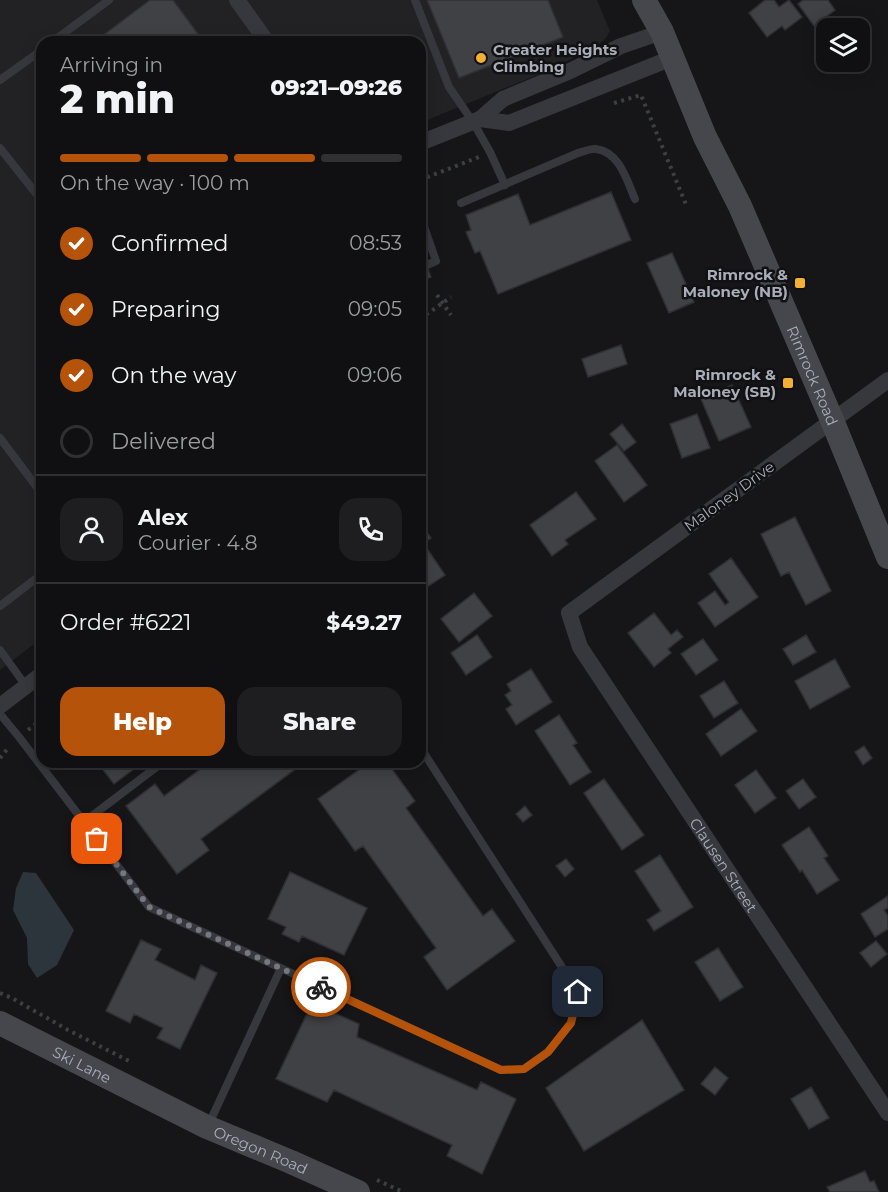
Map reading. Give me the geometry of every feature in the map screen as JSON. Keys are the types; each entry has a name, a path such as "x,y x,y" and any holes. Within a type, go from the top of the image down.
{"main road":[{"name":"Rimrock Road","path":"644,0 662,32 705,137 740,206 888,557"},
{"name":"Rimrock Road","path":"662,32 663,0"},
{"name":"Ski Lane","path":"0,1023 164,1106"},
{"name":"Oregon Road","path":"164,1106 207,1127 291,1162 365,1185"}],"street":[{"path":"237,0 263,36"},
{"path":"426,141 477,121 503,99 570,71 621,46 662,32"},
{"path":"477,121 509,123 672,58"},
{"name":"Maloney Drive","path":"570,613 888,380"},
{"name":"Clausen Street","path":"570,613 580,647 888,1113"},
{"path":"0,706 36,678"}],"lane":[{"path":"60,36 109,0"},
{"path":"415,0 449,87 477,121 504,185"},
{"path":"0,80 36,54"},
{"path":"0,148 36,193"},
{"path":"461,203 578,153 595,149 608,153 621,166 635,199"},
{"path":"426,232 436,261 427,265"},
{"path":"0,438 36,486"},
{"path":"0,606 36,579"},
{"path":"0,651 26,686"},
{"path":"0,714 36,759"},
{"path":"43,768 149,907 501,1070 524,1069 548,1052 571,1023 578,992 426,756"},
{"path":"84,822 155,768"},
{"path":"207,1127 281,968"}],"path":[{"path":"436,295 452,315"},
{"path":"426,315 451,297"},
{"path":"0,993 139,1065"},
{"path":"365,1185 403,1192"}],"shaded area":[{"path":"0,0 597,0 610,31 598,45 554,68 426,121 426,36 36,36 36,643 0,670"},
{"path":"23,872 36,873 74,930 57,965 37,978 28,964 27,938 13,910 16,888"}],"building":[{"path":"150,0 173,0 200,36 102,36"},
{"name":"Greater Heights Climbing","path":"427,0 548,0 563,37 459,78"},
{"path":"765,0 774,0 779,7 789,0 802,17 785,30 782,26 767,37 749,13"},
{"path":"803,0 828,0 835,10 824,18 816,18 814,26 798,4"},
{"path":"611,192 631,240 498,294 480,251 475,253 466,232 471,230 466,215 518,194 530,225"},
{"path":"672,253 694,302 669,313 647,263"},
{"path":"426,264 431,277 426,279"},
{"path":"621,345 627,364 588,377 582,359"},
{"path":"732,385 751,427 719,441 701,399"},
{"path":"697,414 710,448 682,458 670,424"},
{"path":"622,424 636,442 624,451 610,434"},
{"path":"617,445 647,485 624,502 595,461"},
{"path":"576,492 596,519 565,540 568,544 552,556 530,525"},
{"path":"795,517 831,591 806,605 789,572 781,576 761,534"},
{"path":"426,531 431,538 426,542"},
{"path":"428,550 445,575 426,588 426,552"},
{"path":"731,558 758,597 715,627 698,603 715,591 725,605 729,602 709,574"},
{"path":"474,593 492,616 459,642 441,619"},
{"path":"654,613 671,635 677,630 683,637 668,649 671,653 654,667 628,633"},
{"path":"477,635 492,657 466,675 451,653"},
{"path":"806,635 816,652 793,665 783,649"},
{"path":"703,639 718,660 696,675 681,654"},
{"path":"835,659 850,687 810,709 795,681"},
{"path":"531,669 552,702 516,725 506,709 512,705 505,695 511,691 507,684"},
{"path":"724,681 738,703 714,718 700,696"},
{"path":"741,709 757,731 721,756 706,734"},
{"path":"559,715 577,743 573,745 591,772 570,785 535,731"},
{"path":"864,746 872,758 863,765 855,752"},
{"path":"102,768 135,768 114,784"},
{"path":"202,768 297,768 201,839 209,850 177,874 126,806 155,784 164,796"},
{"path":"362,768 391,768 415,801 406,808 483,916 492,909 515,941 447,990 424,957 436,948 363,846 355,851 318,799"},
{"path":"756,770 776,798 755,813 735,785"},
{"path":"604,779 644,835 622,850 584,793"},
{"path":"803,779 816,797 799,809 786,791"},
{"path":"525,806 532,815 523,822 516,814"},
{"path":"809,827 828,856 824,858 839,880 817,894 782,845"},
{"path":"660,855 693,907 654,931 647,920 661,911 635,871"},
{"path":"566,859 574,869 565,877 556,866"},
{"path":"290,872 367,908 344,955 302,936 299,942 282,934 286,927 268,919"},
{"path":"888,896 888,908 884,910 888,916 888,929 875,937 861,914"},
{"path":"141,940 161,949 155,960 195,980 201,965 217,973 180,1049 157,1038 163,1028 134,1014 130,1023 106,1011"},
{"path":"876,941 887,954 871,967 860,953"},
{"path":"718,948 743,987 720,1001 695,962"},
{"path":"312,1003 359,1024 357,1037 477,1090 481,1082 516,1099 482,1174 447,1156 452,1145 334,1090 327,1102 276,1079"},
{"path":"642,1020 684,1090 584,1151 546,1088"},
{"path":"715,1067 728,1078 715,1095 701,1084"},
{"path":"811,1087 829,1118 809,1129 791,1099"},
{"path":"865,1171 870,1182 874,1181 879,1192 830,1192 827,1187"}],"way so far":[{"path":"97,839 149,907 321,987"}],"place":[{"name":"Greater Heights Climbing","path":"481,58"},
{"name":"Rimrock & Maloney (NB)","path":"800,283"},
{"name":"Rimrock & Maloney (SB)","path":"788,383"}],"route":[{"path":"321,987 501,1070 524,1069 548,1052 571,1023 578,992"}]}
